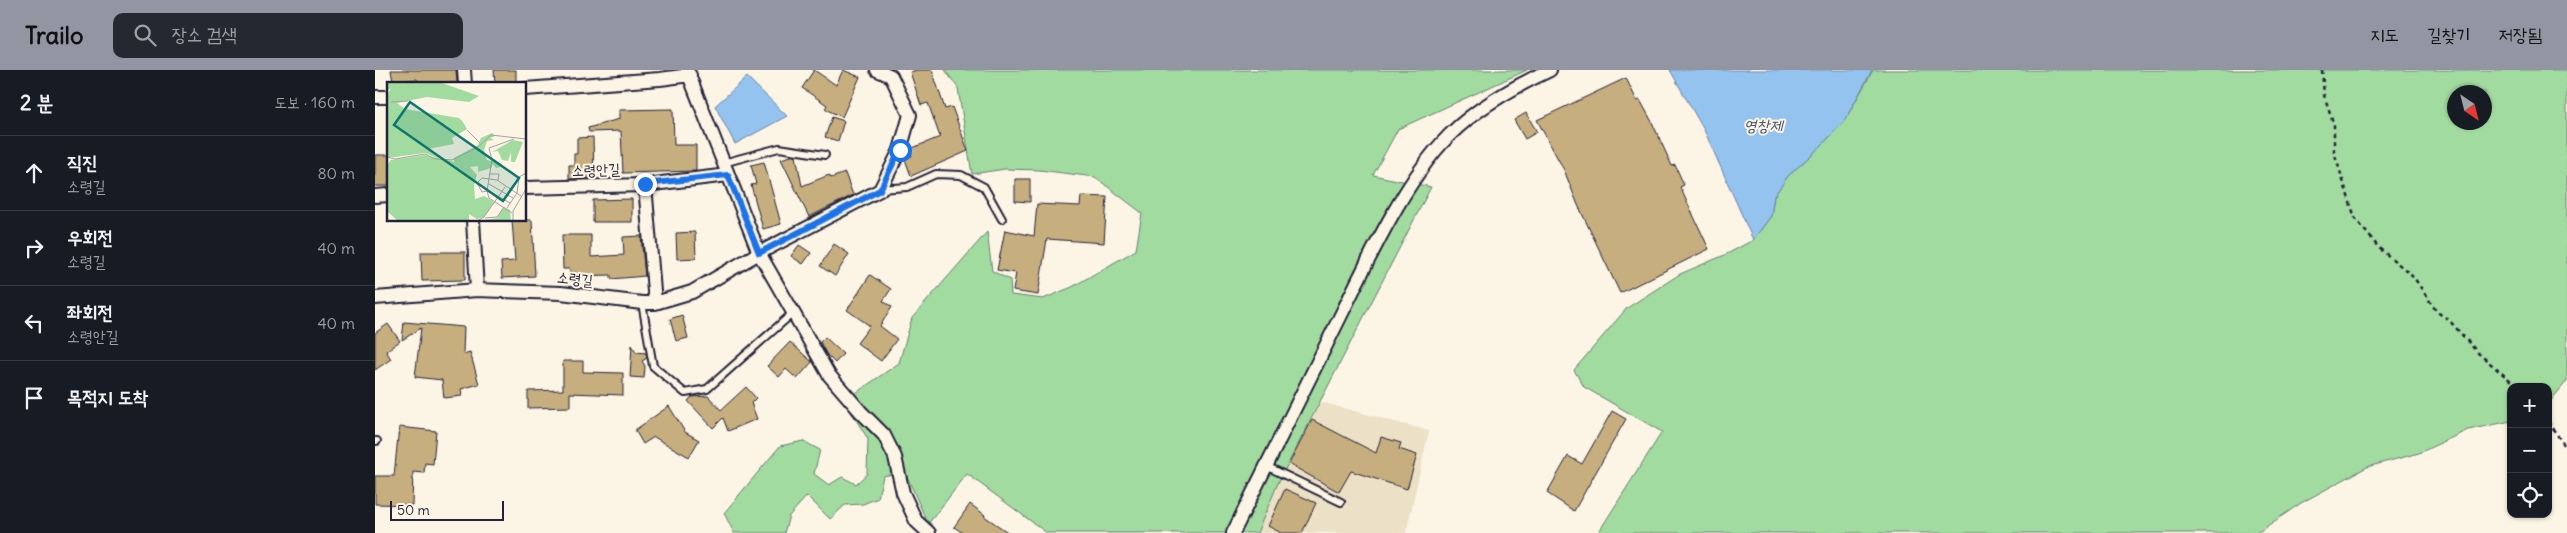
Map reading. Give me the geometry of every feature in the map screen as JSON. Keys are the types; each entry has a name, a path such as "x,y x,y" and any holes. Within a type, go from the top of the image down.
{"street":[{"path":"1233,533 1363,269 1412,183 1441,143 1475,114 1518,85 1550,70"},
{"path":"880,190 900,150 910,115 891,76 883,71"},
{"path":"526,89 660,79 689,72 759,253 829,374 861,412 884,435 895,457 903,493 916,521 929,533"},
{"name":"소령안길","path":"526,188 645,184 725,169"},
{"path":"645,184 655,303"},
{"name":"소령길","path":"375,298 477,290 561,292 642,304 655,303 692,292 759,253 880,190"},
{"path":"473,221 477,290"}],"lane":[{"path":"725,169 779,148 825,155"},
{"path":"880,190 907,187 936,174 961,176 985,187 1002,220"},
{"path":"642,304 653,366 685,393 707,389 794,312"},
{"path":"1266,466 1341,502"}],"path":[{"path":"2322,70 2324,95 2334,125 2334,152 2355,218 2379,248 2413,276 2437,312 2448,319 2479,353 2514,383"},
{"path":"2552,428 2567,449"}],"shaded area":[{"path":"1321,402 1429,431 1406,533 1257,533 1278,483"}],"green space":[{"path":"945,70 1527,70 1398,129 1373,175 1431,187 1278,483 1257,533 1047,533 967,474 928,524 905,472 883,476 878,498 863,504 845,505 830,519 807,496 789,516 784,533 734,533 724,513 780,446 803,441 820,450 814,474 829,485 842,477 856,484 867,474 868,439 844,401 899,363 912,318 987,232 992,271 1010,280 1011,295 1043,299 1072,287 1136,250 1142,213 1095,177 1039,170 1005,169 972,174 958,88"},
{"path":"1873,70 2567,70 2567,381 2552,399 2552,383 2507,383 2507,422 2468,430 2419,453 2367,467 2301,503 2257,533 1598,533 1662,432 1584,387 1574,370 1627,308 1680,274 1727,254 1753,240 1771,216 1774,196 1788,176 1821,146 1845,120"}],"water":[{"name":"영창제","path":"1670,70 1872,70 1845,120 1821,146 1788,176 1774,196 1771,216 1753,240 1705,132"},
{"path":"747,77 787,116 735,144 715,106"}],"building":[{"path":"391,70 456,70 457,82 417,82 417,79 393,82"},
{"path":"494,70 516,70 516,82 495,82"},
{"path":"814,70 836,85 843,70 860,77 842,117 825,109 827,105 802,88"},
{"path":"932,70 945,109 952,107 968,151 911,176 905,159 912,156 910,149 940,137 928,103 921,105 910,72"},
{"path":"1626,78 1637,101 1640,100 1651,120 1672,166 1675,165 1684,185 1680,187 1709,249 1620,293 1578,205 1564,170 1537,120"},
{"path":"673,109 674,145 696,145 696,171 623,173 621,131 589,132 588,128 619,119 619,110"},
{"path":"1526,113 1537,132 1525,139 1514,120"},
{"path":"832,117 844,121 838,141 825,137"},
{"path":"593,137 594,178 569,179 569,165 574,165 574,154 577,154 577,138"},
{"path":"375,155 387,155 387,186 375,186"},
{"path":"796,156 802,186 829,175 831,178 845,173 853,195 809,217 781,159"},
{"path":"764,162 781,224 763,229 751,185 756,184 751,165"},
{"path":"1015,179 1030,179 1030,202 1015,201"},
{"path":"1081,196 1107,197 1104,243 1047,239 1038,295 1013,291 1016,273 997,270 1005,230 1034,236 1037,204 1080,206"},
{"path":"632,199 632,222 593,222 593,200"},
{"path":"532,220 535,276 502,278 501,262 515,261 512,221"},
{"path":"695,232 696,258 677,259 676,233"},
{"path":"562,235 591,235 591,257 624,255 623,237 641,236 645,276 611,279 611,275 570,276 570,269 563,269"},
{"path":"834,244 849,254 835,276 820,266"},
{"path":"799,245 811,253 803,264 791,256"},
{"path":"421,252 465,252 465,280 422,281"},
{"path":"870,275 891,289 883,301 892,307 880,326 897,339 881,361 857,343 870,326 847,310"},
{"path":"682,315 688,338 676,341 670,319"},
{"path":"404,322 464,327 463,354 470,352 479,384 461,389 462,396 444,398 442,380 415,377 421,328 402,340"},
{"path":"388,324 400,341 386,351 391,359 375,370 375,333"},
{"path":"825,337 843,354 835,363 827,355 820,342"},
{"path":"790,342 812,362 797,379 786,369 779,377 767,366"},
{"path":"632,345 636,352 646,353 647,358 642,361 645,366 644,378 630,377"},
{"path":"563,361 583,361 583,372 623,373 623,395 570,393 570,407 528,408 528,391 563,390"},
{"path":"746,387 756,398 751,403 757,419 728,431 723,418 713,428 688,401 692,397 708,396 721,410"},
{"path":"669,406 685,432 699,440 689,457 654,437 643,444 635,430"},
{"path":"1612,411 1626,419 1574,511 1547,493 1568,456 1582,464"},
{"path":"1312,420 1376,453 1381,437 1401,443 1399,449 1417,455 1407,489 1351,471 1339,492 1289,464"},
{"path":"399,427 436,431 433,464 425,463 424,473 413,472 412,505 375,504 375,476 394,476"},
{"path":"1285,489 1316,503 1302,533 1281,533 1268,526"},
{"path":"970,504 1009,533 963,533 954,527"}],"route":[{"path":"645,184 728,175 759,253 880,190 900,150"}]}
